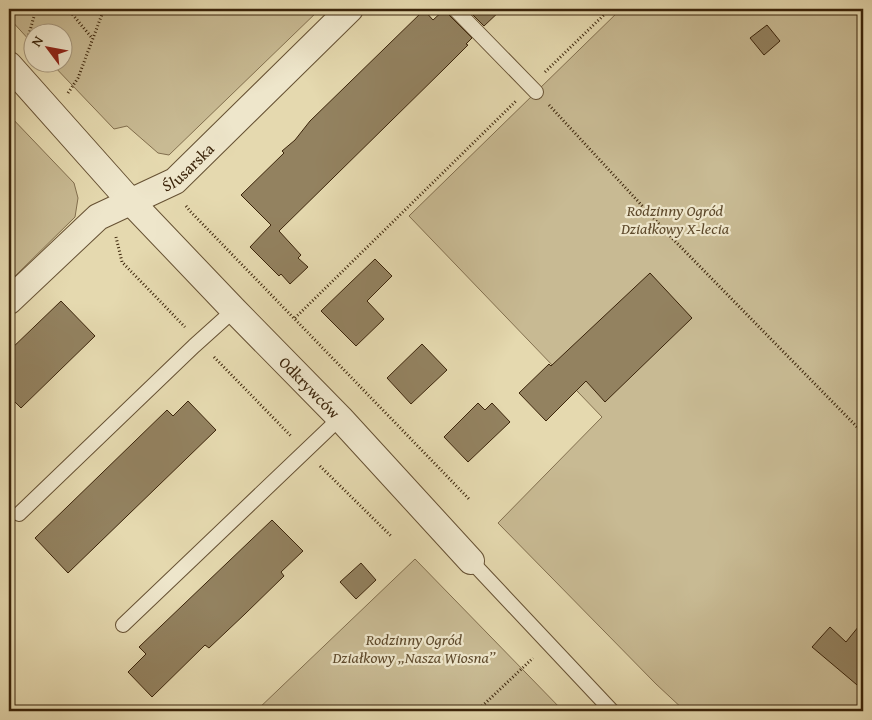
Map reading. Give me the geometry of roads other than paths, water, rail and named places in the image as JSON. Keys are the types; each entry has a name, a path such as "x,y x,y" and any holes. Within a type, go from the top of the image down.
{"street":[{"name":"Ślusarska","path":"9,301 98,217 175,181 350,9"},
{"name":"Odkrywców","path":"9,65 131,202 340,418 471,561"}],"lane":[{"path":"455,9 534,89"},
{"path":"19,514 234,310"},
{"path":"123,625 340,418"},
{"name":"Odkrywców","path":"471,561 612,711"}],"park label":[{"name":"Rodzinny Ogród Działkowy X-lecia","path":"675,219"},
{"name":"Rodzinny Ogród Działkowy „Nasza Wiosna”","path":"414,648"}]}
